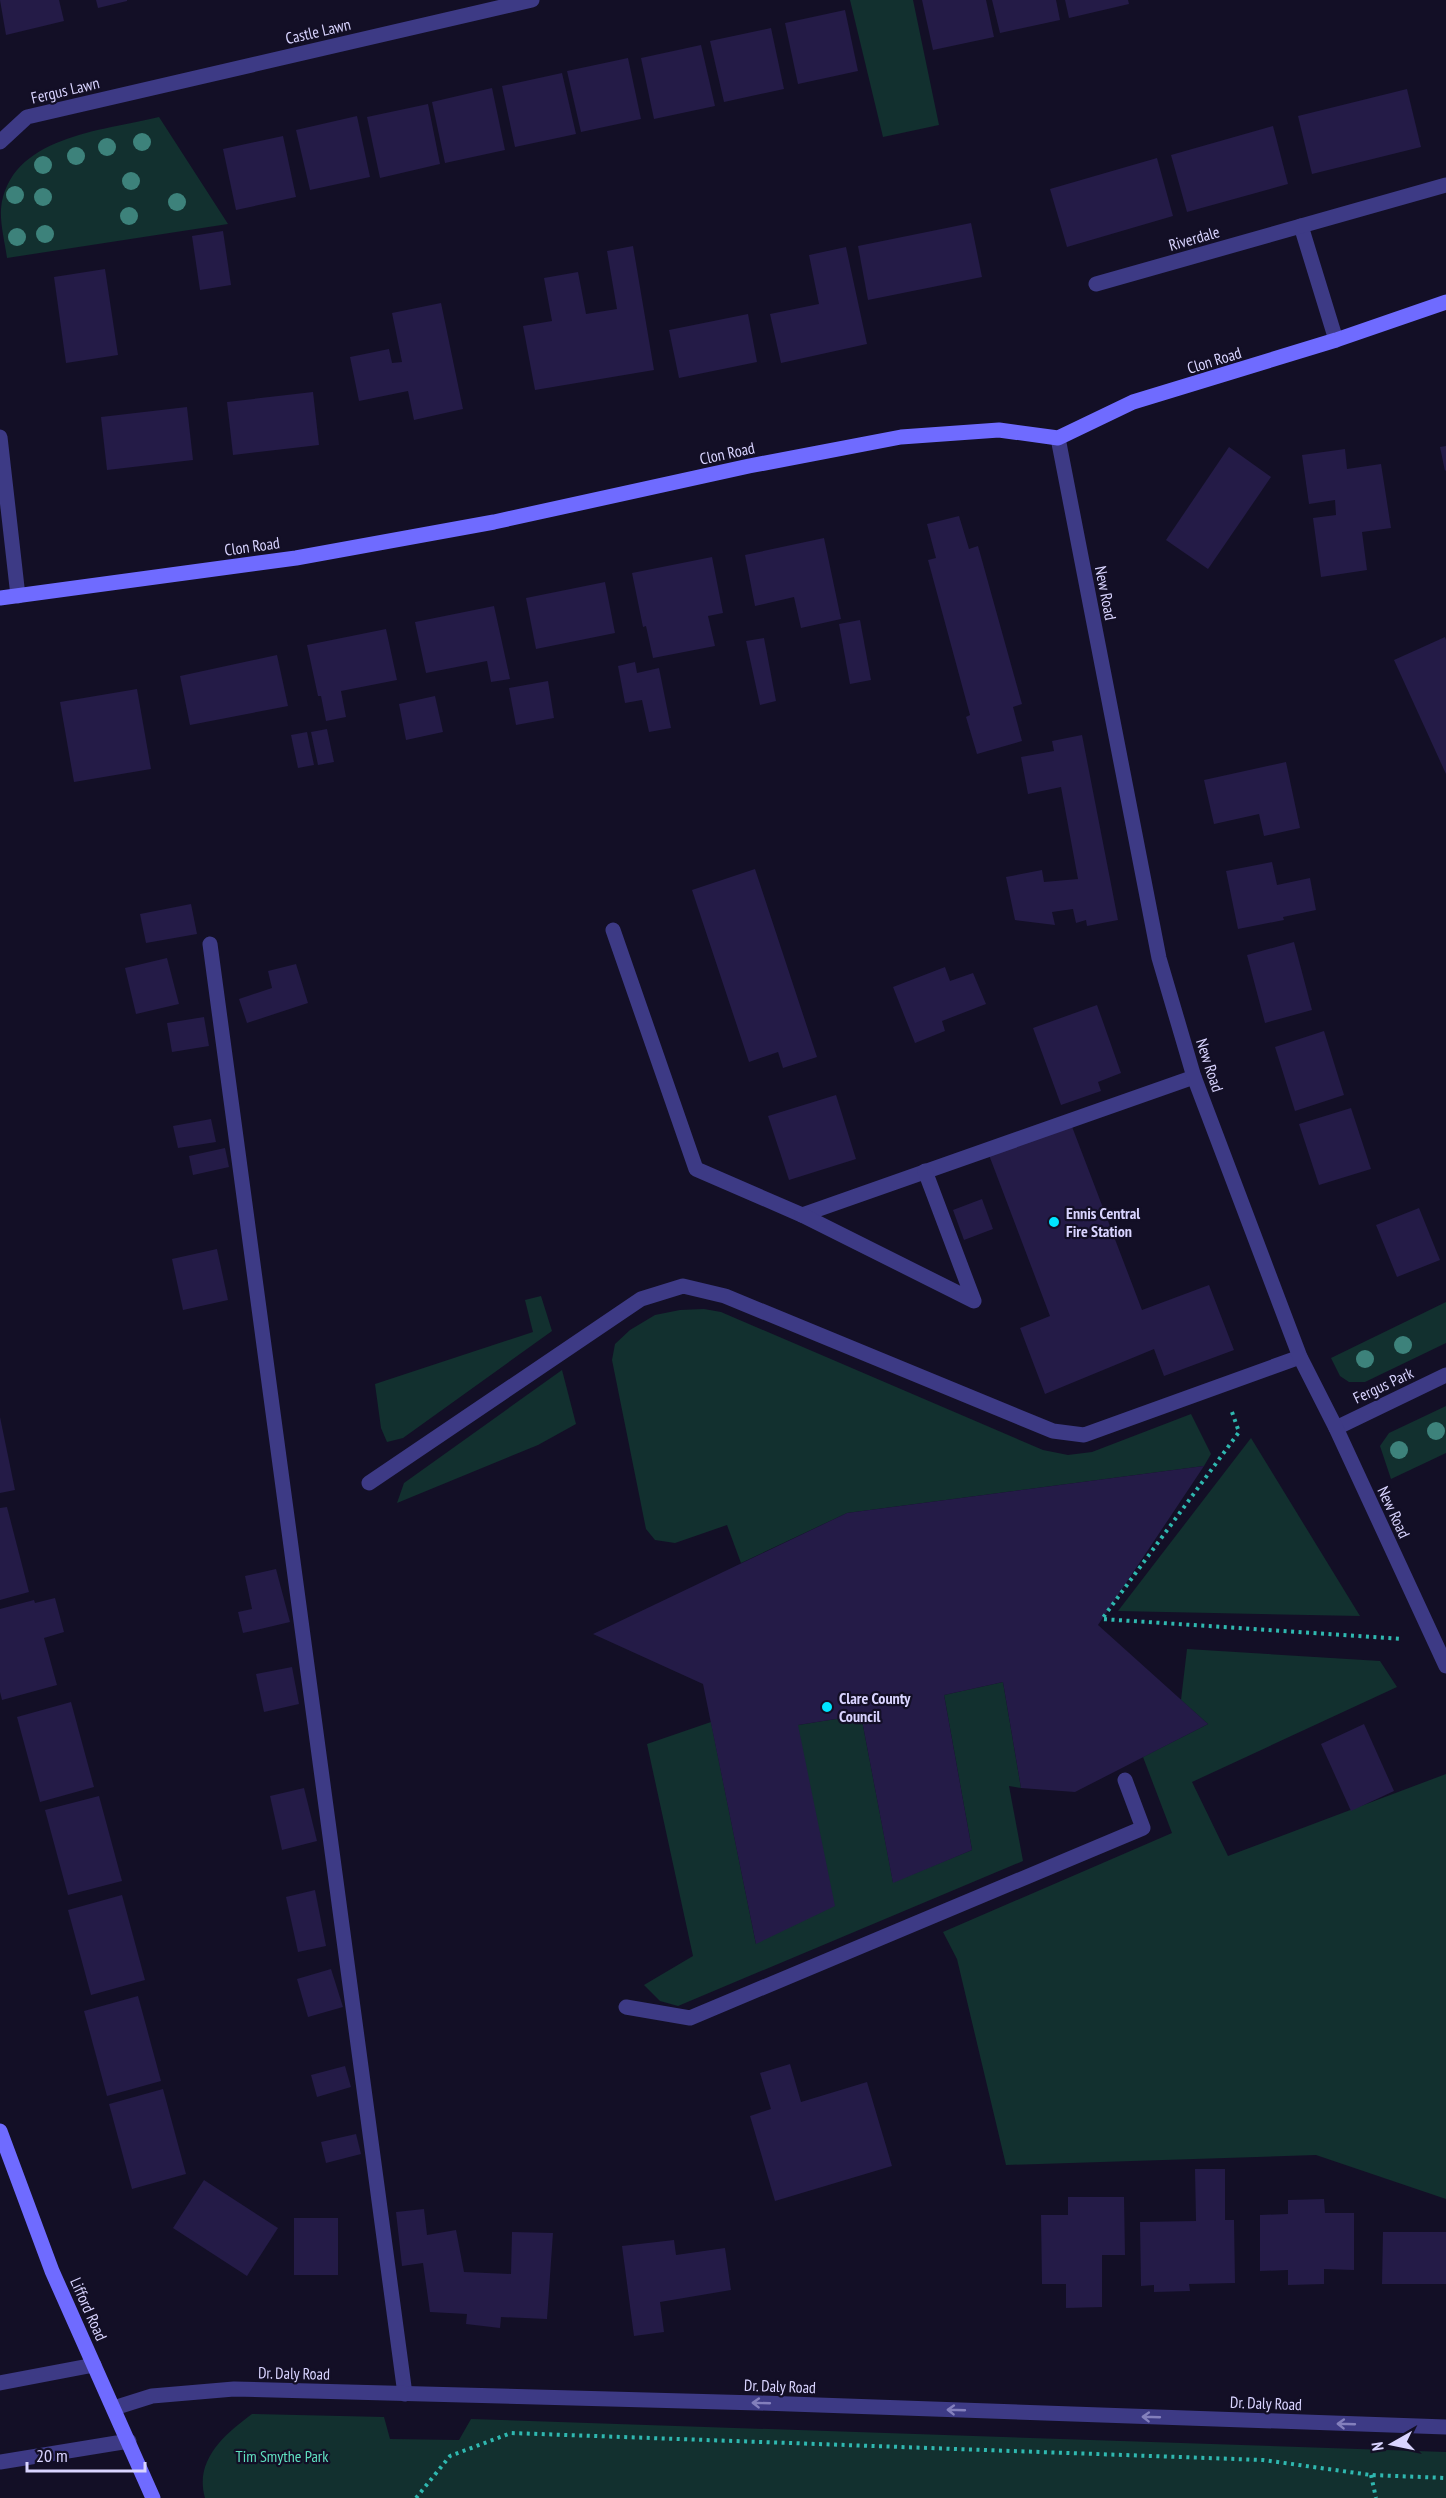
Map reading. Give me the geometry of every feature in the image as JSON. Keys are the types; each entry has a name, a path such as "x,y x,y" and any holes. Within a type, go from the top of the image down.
{"main road":[{"name":"Clon Road","path":"0,597 297,558 494,522 749,466 901,437 999,430 1058,438 1133,402 1336,340 1446,302"},
{"name":"Lifford Road","path":"0,2131 5,2161 153,2498"}],"street":[{"name":"Castle Lawn","path":"113,97 532,0"},
{"name":"Fergus Lawn","path":"0,142 27,117 113,97"},
{"name":"Riverdale","path":"1096,284 1446,185"},
{"path":"1301,226 1336,340"},
{"path":"0,437 18,596"},
{"name":"New Road","path":"1058,438 1159,958 1194,1077 1300,1357 1446,1666"},
{"path":"614,930 696,1169 802,1215 974,1301 925,1172"},
{"path":"210,944 405,2394"},
{"path":"802,1215 1194,1077"},
{"path":"369,1483 641,1299 682,1286 725,1296 1053,1431 1084,1435 1300,1357"},
{"name":"Fergus Park","path":"1335,1428 1446,1375"},
{"path":"626,2007 690,2018 1143,1828 1125,1780"},
{"path":"0,2383 94,2365"},
{"name":"Dr. Daly Road","path":"114,2408 152,2396 234,2389 759,2403 1446,2427"},
{"path":"0,2462 129,2441"}],"path":[{"path":"1222,1386 1239,1432 1102,1619 1433,1641"},
{"path":"416,2498 450,2456 511,2433 1263,2460 1371,2475 1446,2478"},
{"path":"1371,2475 1376,2498"}],"green space":[{"path":"850,0 913,0 939,125 883,137"},
{"path":"159,117 228,224 7,258 1,209 8,185 21,166 39,152 62,141 86,133"},
{"path":"541,1296 552,1331 403,1438 387,1442 381,1428 375,1384 533,1332 525,1300"},
{"path":"1446,1302 1446,1343 1365,1382 1349,1382 1340,1376 1331,1358"},
{"path":"704,1309 721,1312 1043,1450 1068,1455 1092,1452 1191,1414 1211,1454 1204,1466 847,1513 741,1563 727,1525 675,1543 655,1540 646,1529 612,1360 615,1344 630,1330 655,1315 680,1310"},
{"path":"562,1370 576,1424 538,1445 397,1503 404,1483"},
{"path":"1446,1406 1446,1453 1391,1479 1380,1446 1389,1433"},
{"path":"1251,1438 1360,1616 1118,1611"},
{"path":"1187,1649 1380,1661 1397,1687 1192,1782 1228,1856 1446,1774 1446,2199 1316,2155 1006,2165 957,1959 943,1932 1172,1833 1143,1757 1208,1724 1181,1700"},
{"path":"1003,1682 1021,1788 1009,1786 1023,1861 678,2006 660,2001 644,1985 693,1956 647,1744 711,1722 756,1944 798,1725 861,1715 893,1882 972,1850 944,1695"},
{"name":"Tim Smythe Park","path":"252,2414 384,2417 390,2439 459,2440 471,2419 1446,2452 1446,2498 205,2498 204,2472 214,2449 222,2439"}],"building":[{"path":"0,0 59,0 64,21 6,35"},
{"path":"96,0 127,0 127,1 98,8"},
{"path":"922,0 986,0 994,37 933,50"},
{"path":"992,0 1056,0 1060,20 1000,33"},
{"path":"1065,0 1128,0 1129,4 1069,18"},
{"path":"845,10 858,71 798,84 785,23"},
{"path":"771,28 784,89 724,102 710,41"},
{"path":"701,45 715,106 654,119 641,58"},
{"path":"628,58 641,119 581,132 567,71"},
{"path":"562,73 576,134 515,147 502,86"},
{"path":"492,88 505,150 445,163 432,102"},
{"path":"1407,89 1421,147 1312,174 1298,116"},
{"path":"428,104 440,164 380,178 367,117"},
{"path":"357,116 370,177 310,190 296,130"},
{"path":"1273,126 1288,184 1187,212 1171,155"},
{"path":"283,136 296,197 236,210 223,149"},
{"path":"1157,158 1173,216 1067,247 1050,189"},
{"path":"971,223 982,277 868,300 858,246"},
{"path":"223,231 231,285 200,290 192,236"},
{"path":"633,246 654,370 535,390 523,326 552,321 544,278 578,272 586,314 617,309 607,251"},
{"path":"846,247 867,344 781,363 770,314 819,304 809,255"},
{"path":"105,269 118,355 66,363 54,277"},
{"path":"441,303 463,409 414,420 408,391 359,401 350,357 389,349 392,363 402,362 392,313"},
{"path":"748,314 757,362 679,378 669,330"},
{"path":"313,392 319,445 233,455 227,402"},
{"path":"187,407 193,460 107,470 101,417"},
{"path":"1446,446 1446,470 1445,471 1440,447"},
{"path":"1229,447 1271,477 1208,569 1166,540"},
{"path":"1345,449 1347,469 1381,464 1391,528 1362,532 1367,570 1321,577 1313,518 1336,515 1335,500 1309,504 1302,455"},
{"path":"959,516 969,549 978,546 1022,704 1013,707 1022,741 977,754 966,717 970,715 928,560 936,558 927,524"},
{"path":"824,538 841,619 801,628 794,597 755,606 745,555"},
{"path":"712,557 723,613 708,616 715,646 653,658 646,626 643,627 632,573"},
{"path":"605,582 615,633 536,649 526,598"},
{"path":"494,606 510,679 491,682 487,661 426,673 415,622"},
{"path":"860,620 871,680 850,684 839,624"},
{"path":"386,629 397,680 341,691 346,717 326,721 307,645"},
{"path":"1445,637 1446,640 1446,774 1394,660"},
{"path":"764,638 776,701 760,705 746,641"},
{"path":"277,655 288,706 190,725 180,676"},
{"path":"635,662 637,673 659,668 671,728 649,732 642,700 625,703 618,666"},
{"path":"548,681 554,718 516,725 509,688"},
{"path":"137,689 151,769 74,782 60,702"},
{"path":"435,696 443,732 406,740 399,704"},
{"path":"327,729 334,762 318,765 311,732"},
{"path":"307,732 314,765 298,768 291,735"},
{"path":"1082,735 1118,920 1087,926 1086,920 1076,923 1073,909 1052,912 1055,925 1015,920 1006,877 1042,870 1044,882 1078,879 1061,787 1028,794 1021,757 1054,751 1052,741"},
{"path":"1286,762 1300,828 1264,836 1259,814 1214,824 1204,780"},
{"path":"1272,862 1277,885 1310,878 1316,910 1283,917 1284,920 1238,929 1226,871"},
{"path":"755,869 817,1057 783,1068 778,1052 749,1062 692,890"},
{"path":"191,904 197,934 146,943 140,914"},
{"path":"1294,942 1312,1010 1265,1023 1247,955"},
{"path":"167,958 179,1004 136,1014 125,968"},
{"path":"296,964 308,1003 247,1023 239,999 272,988 268,971"},
{"path":"945,967 950,981 973,973 986,1004 942,1021 945,1031 915,1043 893,987"},
{"path":"1097,1005 1121,1073 1098,1082 1101,1091 1061,1105 1033,1028"},
{"path":"204,1017 209,1046 172,1052 167,1023"},
{"path":"1324,1031 1344,1095 1295,1111 1275,1047"},
{"path":"836,1095 856,1159 789,1180 768,1116"},
{"path":"1351,1108 1371,1169 1319,1185 1299,1124"},
{"path":"211,1119 216,1142 178,1148 173,1126"},
{"path":"1071,1124 1142,1310 1209,1285 1234,1350 1164,1376 1154,1349 1045,1394 1020,1328 1050,1316 989,1155"},
{"path":"225,1148 229,1167 193,1175 189,1156"},
{"path":"982,1199 993,1229 964,1240 953,1210"},
{"path":"1419,1208 1440,1260 1397,1277 1376,1225"},
{"path":"217,1249 228,1300 183,1310 172,1259"},
{"path":"0,1417 15,1490 0,1493"},
{"name":"Clare County Council","path":"1204,1466 1098,1625 1208,1724 1075,1792 1021,1788 1003,1682 944,1695 972,1850 893,1883 861,1715 798,1725 835,1906 756,1944 703,1684 593,1634 847,1513"},
{"path":"7,1507 29,1592 0,1600 0,1508"},
{"path":"276,1569 290,1622 243,1633 238,1612 252,1609 245,1576"},
{"path":"55,1598 64,1632 44,1638 57,1685 2,1700 0,1692 0,1609 34,1600 35,1603"},
{"path":"292,1667 299,1704 264,1712 256,1674"},
{"path":"71,1702 94,1787 40,1802 17,1717"},
{"path":"1364,1724 1394,1791 1351,1811 1321,1744"},
{"path":"304,1788 317,1841 282,1850 270,1796"},
{"path":"99,1796 122,1881 68,1895 45,1810"},
{"path":"315,1890 326,1946 298,1952 286,1897"},
{"path":"122,1895 145,1980 91,1995 68,1910"},
{"path":"331,1969 343,2007 308,2017 297,1979"},
{"path":"138,1996 161,2081 107,2096 84,2011"},
{"path":"790,2064 801,2102 867,2082 892,2166 775,2201 750,2116 771,2109 760,2073"},
{"path":"345,2066 351,2087 317,2097 311,2075"},
{"path":"163,2089 186,2174 132,2189 109,2104"},
{"path":"356,2134 361,2154 326,2163 321,2142"},
{"path":"1195,2169 1225,2169 1225,2220 1234,2220 1235,2283 1189,2284 1190,2291 1154,2292 1154,2285 1141,2286 1140,2222 1196,2221"},
{"path":"204,2180 278,2228 247,2276 173,2228"},
{"path":"1068,2197 1124,2197 1125,2255 1102,2255 1102,2307 1066,2308 1066,2284 1042,2284 1041,2215 1068,2215"},
{"path":"1324,2199 1325,2213 1354,2213 1354,2270 1324,2269 1324,2284 1288,2285 1288,2270 1260,2271 1260,2215 1288,2214 1288,2200"},
{"path":"424,2209 427,2235 456,2230 464,2272 511,2274 512,2232 553,2233 547,2319 501,2317 500,2328 466,2324 467,2314 430,2312 423,2263 402,2266 396,2212"},
{"path":"294,2218 338,2218 338,2275 294,2275"},
{"path":"1383,2232 1446,2232 1446,2284 1382,2284"},
{"path":"674,2240 676,2255 725,2248 731,2290 660,2302 664,2332 634,2336 622,2246"}],"place":[{"name":"Ennis Central Fire Station","path":"1054,1222"},
{"name":"Clare County Council","path":"827,1707"}]}
